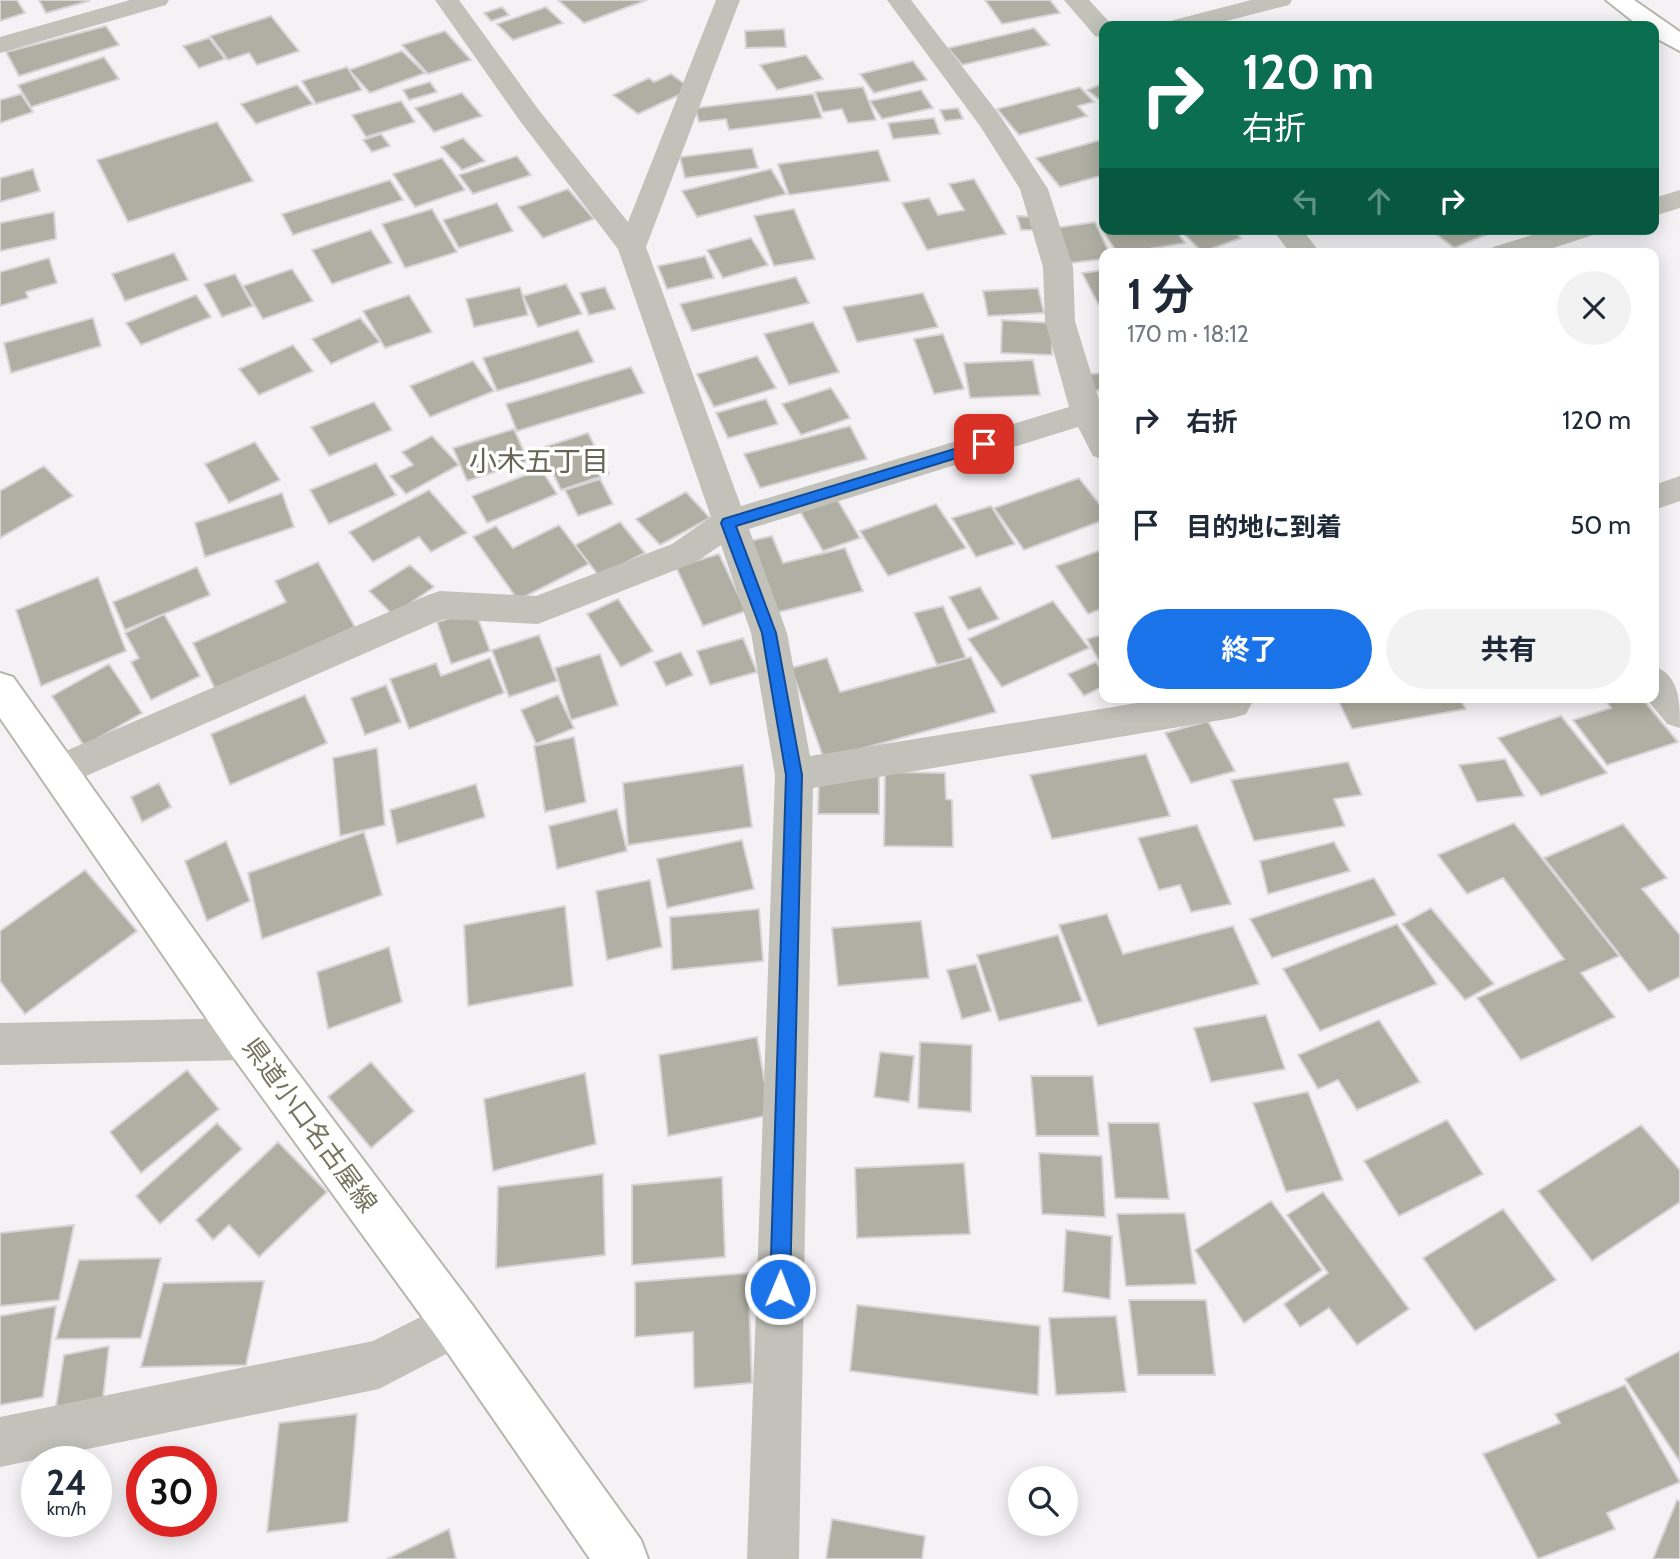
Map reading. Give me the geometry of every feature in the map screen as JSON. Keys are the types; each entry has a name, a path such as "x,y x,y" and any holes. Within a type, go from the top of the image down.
{"main road":[{"path":"1618,0 1648,21"},
{"path":"1659,29 1680,44"},
{"name":"県道小口名古屋線","path":"0,688 61,771 246,1039 456,1323 622,1559"}],"street":[{"path":"0,45 157,0"},
{"path":"447,0 529,115 632,247 769,633 794,775 773,1559"},
{"path":"632,247 728,0"},
{"path":"899,0 992,124 1034,189 1058,267 1060,321 1087,413 1099,438"},
{"path":"1076,0 1099,25"},
{"path":"1198,21 1280,0"},
{"path":"1659,205 1680,199"},
{"path":"1522,248 1564,235"},
{"path":"61,771 440,605 538,610 684,553 728,523 1087,413"},
{"path":"1659,496 1680,488"},
{"path":"1659,687 1680,713"},
{"path":"794,775 1233,703"},
{"path":"0,1044 246,1039"},
{"path":"0,1442 379,1364 456,1323"}],"building":[{"path":"0,0 17,0 25,13 0,21"},
{"path":"39,0 88,0 89,1 46,13"},
{"path":"558,0 647,0 584,23"},
{"path":"985,0 1050,0 1060,13 1002,24"},
{"path":"502,7 509,15 491,21 484,13"},
{"path":"546,7 563,23 513,40 497,24"},
{"path":"271,16 299,51 257,65 249,53 228,60 210,36"},
{"path":"106,26 119,45 19,76 6,52"},
{"path":"1034,28 1049,45 962,65 948,48"},
{"path":"784,29 786,47 746,48 745,31"},
{"path":"445,31 471,60 428,74 402,45"},
{"path":"209,38 225,59 199,68 183,46"},
{"path":"402,51 425,73 370,93 349,70"},
{"path":"806,55 823,79 777,90 760,65"},
{"path":"104,57 119,79 31,107 18,85"},
{"path":"913,61 927,80 874,93 860,74"},
{"path":"347,67 362,90 316,104 302,81"},
{"path":"671,74 692,89 638,114 613,95 649,78 654,82"},
{"path":"430,82 437,92 409,100 403,90"},
{"path":"297,85 313,104 256,124 241,104"},
{"path":"1099,85 1099,99 1087,90"},
{"path":"863,87 876,120 848,123 842,109 823,112 815,92"},
{"path":"1080,87 1094,102 1078,106 1087,116 1019,135 997,109"},
{"path":"921,90 933,108 882,119 870,101"},
{"path":"462,93 482,116 434,132 415,108"},
{"path":"21,94 33,112 0,123 0,100"},
{"path":"813,94 822,118 729,130 726,119 699,122 695,108"},
{"path":"401,101 415,122 366,137 352,115"},
{"path":"958,108 963,119 945,121 940,110"},
{"path":"934,118 940,134 893,139 888,123"},
{"path":"217,122 253,181 128,222 97,160"},
{"path":"381,134 390,146 372,152 363,140"},
{"path":"463,138 485,161 462,170 441,147"},
{"path":"1099,140 1099,176 1060,187 1036,158"},
{"path":"752,148 758,168 685,178 680,157"},
{"path":"878,150 890,181 789,195 778,164"},
{"path":"517,156 531,175 473,194 459,175"},
{"path":"442,158 465,190 415,207 393,174"},
{"path":"33,169 40,191 0,202 0,178"},
{"path":"771,169 786,194 697,217 682,191"},
{"path":"974,179 1006,234 927,250 902,203 929,198 938,215 964,210 949,184"},
{"path":"390,180 403,200 293,235 282,214"},
{"path":"568,189 594,219 543,238 518,207"},
{"path":"497,203 513,231 459,248 443,220"},
{"path":"432,209 457,252 405,268 382,224"},
{"path":"794,209 815,259 774,266 754,216"},
{"path":"54,212 56,239 0,251 0,223"},
{"path":"1017,216 1033,217 1036,230 1021,230"},
{"path":"1095,222 1107,248 1099,248 1099,260 1071,263 1054,228"},
{"path":"371,230 392,263 332,284 312,250"},
{"path":"1105,235 1179,235 1185,243 1155,248 1114,248"},
{"path":"1185,235 1238,235 1241,238 1213,248 1198,248"},
{"path":"1438,235 1485,235 1454,248"},
{"path":"751,238 768,265 723,278 707,250"},
{"path":"174,253 188,280 125,301 112,274"},
{"path":"705,256 714,278 667,289 658,266"},
{"path":"49,258 57,283 26,292 28,298 0,306 0,272"},
{"path":"292,269 313,301 263,319 243,286"},
{"path":"1099,271 1099,304 1098,304 1082,273"},
{"path":"235,274 253,306 222,317 204,284"},
{"path":"796,277 809,303 692,331 680,304"},
{"path":"566,284 582,314 538,327 523,296"},
{"path":"520,287 528,315 474,327 466,299"},
{"path":"605,287 615,309 589,315 580,293"},
{"path":"1038,288 1044,313 988,316 983,291"},
{"path":"923,293 938,327 857,342 843,307"},
{"path":"196,295 211,317 141,345 126,323"},
{"path":"409,295 432,332 385,348 363,311"},
{"path":"93,318 101,346 11,373 4,343"},
{"path":"360,318 380,342 331,364 312,339"},
{"path":"1002,320 1052,323 1052,355 1001,353"},
{"path":"813,322 839,372 789,385 764,334"},
{"path":"578,330 594,362 497,391 483,358"},
{"path":"943,334 964,389 934,394 914,339"},
{"path":"293,345 313,371 259,395 239,369"},
{"path":"757,356 776,388 714,407 697,374"},
{"path":"1033,360 1040,395 970,398 964,363"},
{"path":"473,361 494,391 430,417 410,386"},
{"path":"631,367 644,393 517,431 506,404"},
{"path":"1099,373 1099,390 1083,391 1078,375"},
{"path":"831,388 850,418 801,435 782,404"},
{"path":"766,399 778,424 728,438 716,413"},
{"path":"374,402 392,430 329,456 311,427"},
{"path":"850,426 867,459 760,488 744,454"},
{"path":"514,429 528,461 467,481 453,448"},
{"path":"588,433 609,474 561,490 541,448"},
{"path":"432,436 459,465 406,494 390,476 413,465 402,452"},
{"path":"255,442 280,480 229,503 205,464"},
{"path":"376,463 396,495 329,524 310,490"},
{"path":"44,466 73,496 0,538 0,491"},
{"path":"541,469 557,494 487,523 472,496"},
{"path":"1079,478 1099,504 1099,522 1024,550 994,508"},
{"path":"600,479 613,504 578,516 565,490"},
{"path":"429,490 467,533 431,552 419,537 373,562 349,532"},
{"path":"686,492 710,518 660,545 636,519"},
{"path":"282,493 294,527 205,557 195,523"},
{"path":"834,494 860,538 823,551 797,506"},
{"path":"936,504 966,548 888,576 860,531"},
{"path":"991,506 1015,544 976,557 952,518"},
{"path":"620,522 645,553 599,576 575,545"},
{"path":"559,525 589,564 518,600 473,537 496,526 513,548"},
{"path":"772,536 783,563 845,548 863,591 771,614 745,542"},
{"path":"1099,551 1099,610 1088,614 1056,566"},
{"path":"719,554 746,611 703,626 676,567"},
{"path":"318,562 355,627 216,691 193,643 286,602 275,581"},
{"path":"410,565 434,587 393,615 369,591"},
{"path":"197,567 210,595 125,630 113,602"},
{"path":"98,577 126,651 41,686 16,610"},
{"path":"980,587 999,619 968,630 949,597"},
{"path":"618,599 653,651 621,667 587,614"},
{"path":"1053,601 1089,648 1002,687 968,639"},
{"path":"943,606 966,658 937,665 914,613"},
{"path":"475,610 490,651 451,664 437,622"},
{"path":"164,614 200,676 151,700 131,662 139,658 125,633"},
{"path":"539,635 557,681 509,697 492,650"},
{"path":"1099,635 1099,661 1087,639"},
{"path":"743,638 757,672 710,685 697,651"},
{"path":"681,652 693,675 666,686 654,662"},
{"path":"600,654 618,705 571,720 555,668"},
{"path":"971,657 996,712 824,759 791,668 827,658 840,692"},
{"path":"490,658 504,693 409,729 390,679 436,663 441,676"},
{"path":"1096,662 1099,666 1099,688 1084,696 1068,674"},
{"path":"109,664 142,713 84,746 52,696"},
{"path":"386,685 401,722 365,735 351,698"},
{"path":"305,695 327,743 230,785 211,734"},
{"path":"558,695 574,728 536,744 521,710"},
{"path":"1339,703 1462,703 1466,709 1352,729"},
{"path":"1608,703 1646,703 1678,742 1607,765 1573,720 1611,708"},
{"path":"1561,716 1607,773 1541,796 1498,738"},
{"path":"1208,721 1235,771 1191,783 1165,733"},
{"path":"574,737 586,802 545,812 534,746"},
{"path":"377,748 385,825 340,836 333,758"},
{"path":"1146,754 1170,816 1052,839 1030,775"},
{"path":"1505,759 1524,796 1477,802 1459,765"},
{"path":"1348,762 1362,795 1334,799 1345,826 1254,841 1231,780"},
{"path":"743,765 752,827 628,845 623,783"},
{"path":"885,772 945,773 946,799 952,800 953,847 884,846"},
{"path":"819,776 879,776 879,814 818,814"},
{"path":"159,783 171,807 142,822 131,797"},
{"path":"476,784 485,817 397,844 390,810"},
{"path":"617,809 627,851 557,869 549,826"},
{"path":"1514,823 1619,956 1581,973 1615,1017 1521,1060 1477,998 1564,959 1503,878 1467,894 1438,855"},
{"path":"1623,824 1667,878 1642,889 1680,935 1680,977 1649,992 1544,858"},
{"path":"1197,825 1231,904 1191,912 1180,885 1159,890 1138,838"},
{"path":"364,832 382,895 262,939 248,873"},
{"path":"742,840 754,889 667,908 657,859"},
{"path":"226,841 250,901 207,921 185,861"},
{"path":"1334,842 1350,871 1268,894 1260,861"},
{"path":"85,870 137,931 25,1014 0,981 0,931"},
{"path":"1374,878 1396,915 1272,958 1250,919"},
{"path":"650,880 662,947 607,960 596,891"},
{"path":"565,906 573,986 468,1006 464,925"},
{"path":"1431,908 1494,984 1465,1000 1402,924"},
{"path":"759,909 763,961 672,970 670,917"},
{"path":"1107,914 1123,954 1233,926 1259,984 1098,1026 1059,925"},
{"path":"921,921 929,978 838,986 832,928"},
{"path":"1397,924 1437,984 1320,1031 1283,969"},
{"path":"1058,935 1082,1001 999,1021 977,955"},
{"path":"389,947 402,1002 328,1029 317,972"},
{"path":"976,964 991,1011 962,1019 947,970"},
{"path":"1266,1015 1285,1069 1211,1082 1194,1028"},
{"path":"1379,1020 1420,1082 1357,1110 1338,1080 1318,1089 1298,1055"},
{"path":"757,1037 770,1115 668,1136 659,1055"},
{"path":"920,1042 972,1045 971,1112 918,1108"},
{"path":"880,1052 914,1056 909,1102 874,1097"},
{"path":"371,1062 414,1111 371,1148 328,1097"},
{"path":"187,1070 219,1109 141,1173 110,1132"},
{"path":"585,1073 596,1144 493,1171 484,1099"},
{"path":"1031,1076 1093,1076 1099,1136 1036,1136"},
{"path":"1308,1092 1343,1180 1286,1192 1253,1103"},
{"path":"1447,1120 1483,1174 1399,1216 1364,1161"},
{"path":"217,1123 242,1149 160,1224 136,1196"},
{"path":"1108,1123 1159,1123 1169,1199 1115,1198"},
{"path":"1641,1125 1680,1170 1680,1202 1592,1261 1538,1191"},
{"path":"278,1142 327,1192 259,1257 229,1225 213,1240 196,1220"},
{"path":"1039,1153 1102,1156 1105,1217 1042,1214"},
{"path":"964,1163 970,1234 857,1238 855,1168"},
{"path":"603,1174 605,1255 496,1268 498,1187"},
{"path":"722,1177 725,1257 632,1265 632,1185"},
{"path":"1323,1192 1409,1309 1357,1345 1329,1308 1300,1327 1284,1304 1328,1273 1287,1215"},
{"path":"1271,1201 1322,1270 1244,1323 1195,1250"},
{"path":"1503,1209 1556,1280 1475,1331 1423,1258"},
{"path":"1185,1213 1196,1284 1126,1286 1117,1214"},
{"path":"74,1225 59,1300 0,1306 0,1233"},
{"path":"1066,1230 1112,1236 1110,1299 1063,1292"},
{"path":"161,1258 141,1338 56,1339 79,1260"},
{"path":"748,1273 752,1383 694,1388 693,1332 635,1337 635,1282"},
{"path":"264,1281 246,1365 141,1367 163,1283"},
{"path":"1129,1300 1206,1300 1215,1375 1138,1375"},
{"path":"857,1305 1040,1326 1038,1395 850,1371"},
{"path":"56,1306 43,1397 0,1405 0,1316"},
{"path":"1116,1316 1126,1392 1056,1395 1049,1318"},
{"path":"109,1346 103,1398 56,1407 64,1355"},
{"path":"1680,1351 1680,1462 1625,1379"},
{"path":"1625,1385 1680,1482 1607,1513 1615,1529 1538,1559 1483,1454 1560,1423 1555,1414"},
{"path":"357,1414 348,1522 267,1532 279,1423"},
{"path":"1677,1500 1680,1502 1680,1559 1653,1559"},
{"path":"832,1519 925,1536 922,1559 826,1559"},
{"path":"449,1529 456,1559 387,1559"}],"district":[{"name":"小木五丁目","path":"539,461"}],"route":[{"path":"780,1289 794,775 769,633 728,523 984,444"}]}
